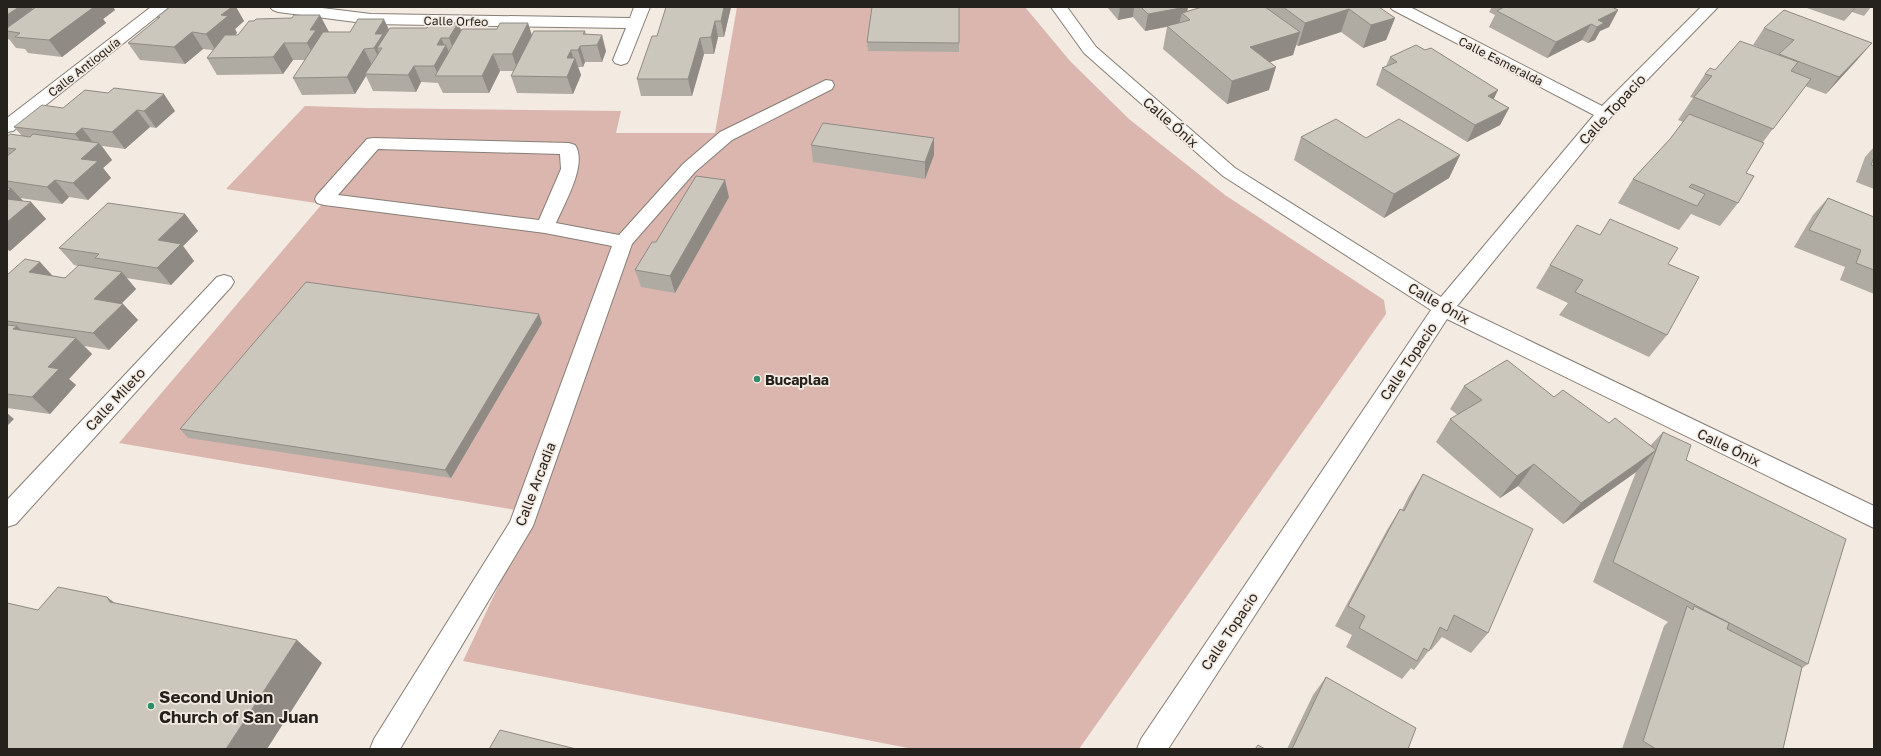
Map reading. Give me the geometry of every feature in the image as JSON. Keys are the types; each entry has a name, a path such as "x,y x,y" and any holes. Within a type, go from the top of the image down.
{"street":[{"name":"Calle Antioquía","path":"7,127 161,7"},
{"name":"Calle Orfeo","path":"278,7 371,19 636,23"},
{"path":"621,60 642,7"},
{"name":"Calle Ónix","path":"1058,7 1090,50 1229,172 1443,308 1874,518"},
{"name":"Calle Esmeralda","path":"1398,7 1604,114"},
{"name":"Calle Topacio","path":"1151,749 1443,308 1604,114 1710,7"},
{"path":"545,227 570,169 569,149 372,144 324,199 545,227 623,242 689,168 726,136 826,85"},
{"name":"Calle Arcadia","path":"384,749 520,526 623,242"},
{"name":"Calle Mileto","path":"7,517 224,282"}],"shaded area":[{"name":"Bucaplaa","path":"737,7 1025,7 1070,61 1129,119 1225,195 1384,300 1386,314 1079,749 913,749 463,661 533,513 119,443 322,204 226,189 305,106 621,111 616,133 715,133"}],"building":[{"path":"7,7 19,7 7,15"},
{"path":"36,7 94,7 49,40 15,37 20,33 7,31 7,28"},
{"path":"170,7 232,7 221,15 228,16 206,34 192,32 174,47 128,43"},
{"path":"666,7 724,7 721,21 715,21 711,37 700,38 688,79 637,79 652,36 657,36"},
{"path":"872,7 959,7 959,43 867,42"},
{"path":"1141,7 1186,7 1148,14"},
{"path":"1202,7 1265,7 1300,32 1250,47 1276,67 1232,81 1167,26 1190,20 1182,13"},
{"path":"1283,7 1379,7 1395,18 1371,25 1349,9 1305,23"},
{"path":"1504,7 1612,7 1618,10 1598,20 1604,23 1597,27 1591,24 1556,42 1497,11"},
{"path":"1784,10 1872,43 1839,77 1779,54 1794,40 1764,28"},
{"path":"294,15 320,15 310,30 316,30 307,43 284,43 273,57 207,58 225,35 238,35 249,21 254,21 256,19 292,18"},
{"path":"358,19 384,19 375,34 383,34 374,48 364,49 347,77 293,78 323,32 350,32"},
{"path":"431,22 458,23 449,38 441,38 437,45 446,45 434,66 414,66 408,75 365,74 382,48 377,48 390,28 427,28"},
{"path":"500,23 528,23 512,54 493,54 482,76 435,76 462,29 497,29"},
{"path":"534,31 585,31 583,34 602,35 597,45 580,46 578,50 571,50 567,58 575,58 567,77 511,76"},
{"path":"1740,41 1798,62 1791,71 1811,79 1773,129 1694,97 1712,76 1705,74 1710,68 1715,70"},
{"path":"1416,45 1425,50 1431,48 1498,90 1488,96 1509,108 1475,125 1382,68 1397,62 1390,57"},
{"path":"114,88 164,94 144,111 137,110 112,132 82,128 75,134 14,127 42,105 63,108 85,90 108,93"},
{"path":"1689,114 1764,143 1746,173 1754,176 1738,203 1692,184 1689,187 1705,194 1697,206 1633,179 1670,139"},
{"path":"1336,119 1366,138 1399,119 1460,155 1394,194 1301,137"},
{"path":"823,123 934,138 925,162 811,145"},
{"path":"10,134 30,137 33,134 99,143 81,159 98,161 73,183 55,180 47,187 7,181 7,156 16,149 7,148 7,136"},
{"path":"1874,157 1874,166 1871,165"},
{"path":"696,176 725,180 670,276 635,270 652,242 656,242"},
{"path":"1828,198 1874,217 1874,270 1856,263 1861,250 1809,230"},
{"path":"7,199 31,202 7,222"},
{"path":"108,203 185,214 158,240 181,244 157,268 95,258 99,254 59,248"},
{"path":"1610,219 1678,248 1668,264 1699,277 1667,335 1575,292 1583,280 1550,265 1577,225 1600,235"},
{"path":"25,259 40,262 29,272 65,278 79,265 122,272 94,299 123,304 93,333 7,321 7,275"},
{"path":"306,282 539,314 445,470 180,429"},
{"path":"7,325 17,326 13,329 76,338 48,367 59,369 32,397 7,394"},
{"path":"1507,360 1554,397 1563,390 1609,423 1615,418 1656,450 1581,503 1534,464 1517,476 1450,419 1482,400 1464,386"},
{"path":"1663,432 1691,445 1686,460 1846,539 1808,664 1613,562"},
{"path":"1423,474 1533,529 1488,633 1454,615 1447,631 1440,627 1429,651 1424,648 1417,661 1359,628 1365,616 1348,606 1400,509 1404,511"},
{"name":"Second Union Church of San Juan","path":"58,587 107,597 110,602 297,640 226,749 7,749 7,603 38,610"},
{"path":"1687,606 1693,610 1694,606 1729,623 1727,629 1802,667 1783,749 1656,749 1643,741"},
{"path":"1326,677 1416,728 1408,749 1292,749"},
{"path":"500,730 576,749 489,749"},
{"path":"1258,745 1265,749 1255,749"}],"place":[{"name":"Bucaplaa","path":"757,379"},
{"name":"Second Union Church of San Juan","path":"151,706"}]}
